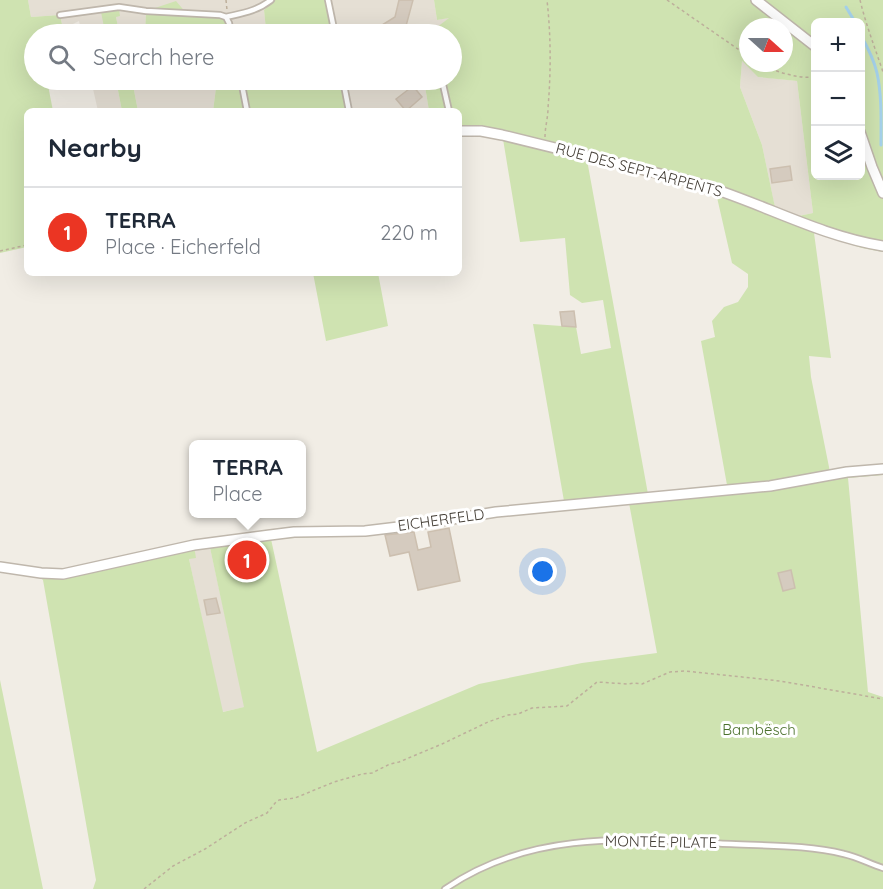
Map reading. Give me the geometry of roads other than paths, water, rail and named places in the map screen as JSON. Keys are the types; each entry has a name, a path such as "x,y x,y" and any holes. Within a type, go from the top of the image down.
{"street":[{"path":"756,0 811,43"},
{"name":"RUE DES SEPT-ARPENTS","path":"462,131 481,131 502,135 715,188 813,227 863,243 883,246"},
{"path":"865,145 883,193"},
{"name":"EICHERFELD","path":"0,567 63,574 194,545 270,535 294,532 364,531 494,513 770,486 847,472 883,469"}],"lane":[{"path":"60,15 119,7 226,17 253,11 271,0"},
{"path":"328,0 332,24"},
{"path":"226,17 229,24"},
{"path":"243,90 246,108"},
{"path":"345,90 348,108"},
{"path":"444,90 448,108"},
{"name":"MONTÉE PILATE","path":"445,889 483,866 547,846 637,839 812,849 846,854 883,868"}],"waterway":[{"path":"846,7 853,18"},
{"path":"865,44 879,82 881,145"}],"place":[{"name":"TERRA","path":"247,560"}],"park label":[{"name":"Bambësch","path":"759,730"}]}
